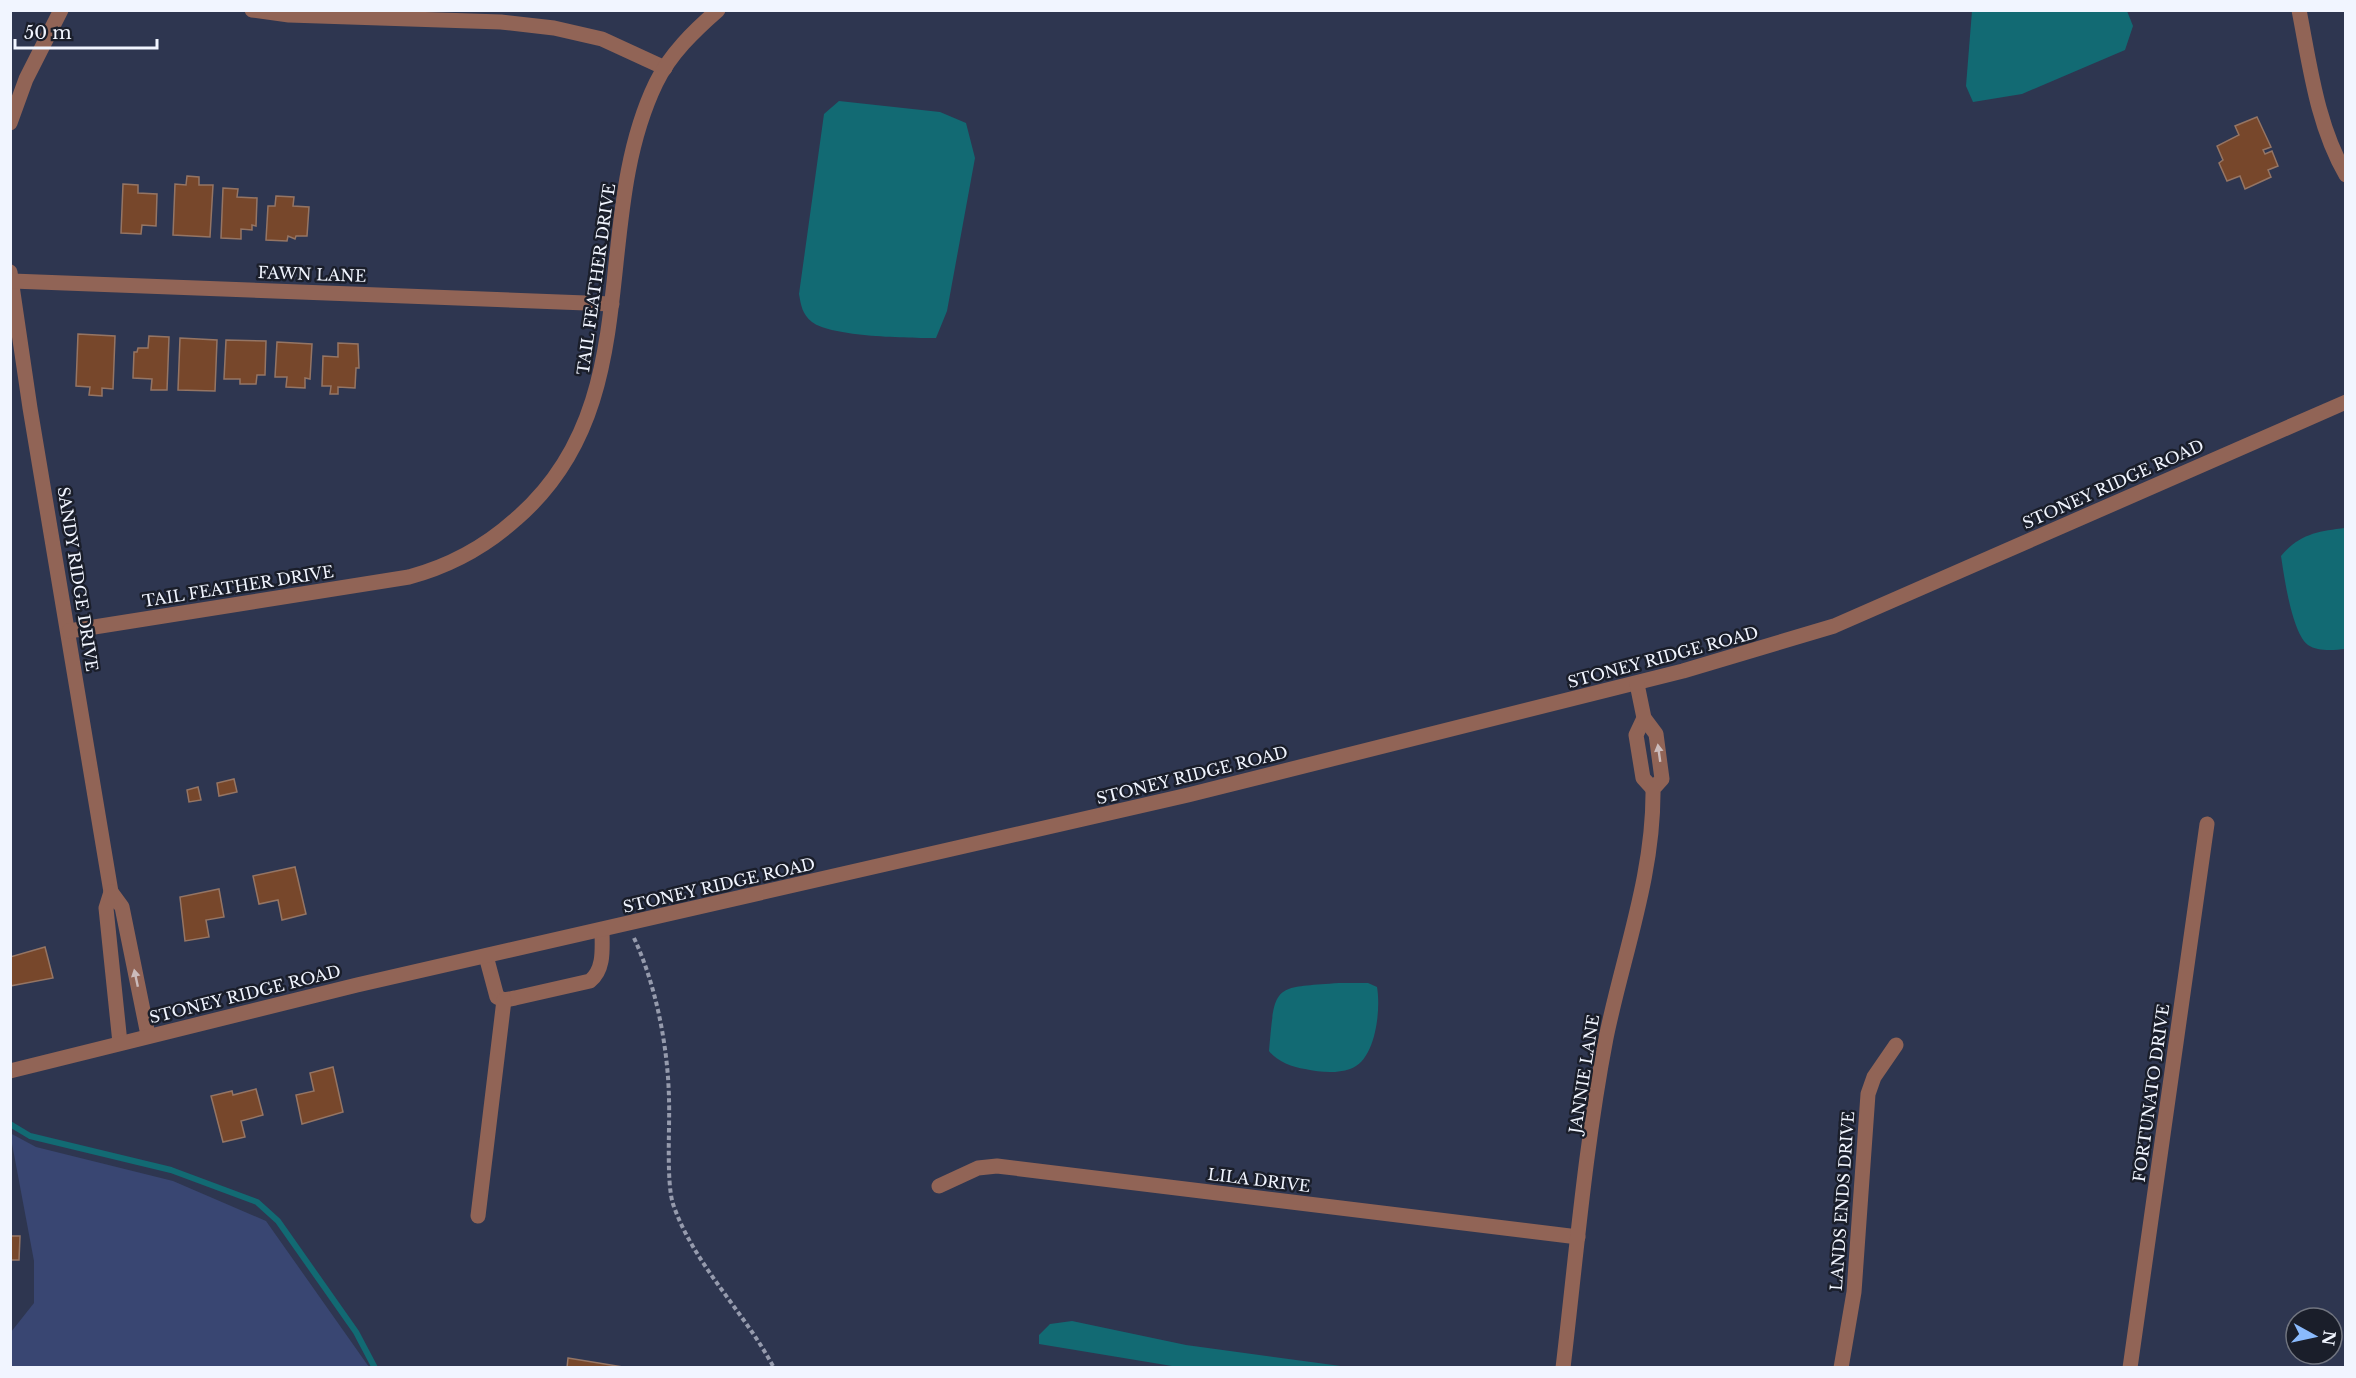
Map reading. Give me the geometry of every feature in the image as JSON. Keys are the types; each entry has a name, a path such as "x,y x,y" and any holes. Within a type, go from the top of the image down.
{"street":[{"path":"10,123 26,79 61,10"},
{"path":"252,10 299,15 502,16 589,35 665,68"},
{"name":"TAIL FEATHER DRIVE","path":"69,631 410,577 452,563 486,544 542,495 574,445 600,382 636,138 646,107 665,68 694,32 718,10"},
{"path":"2299,10 2316,96 2331,144 2346,175"},
{"name":"FAWN LANE","path":"11,277 612,304"},
{"name":"SANDY RIDGE DRIVE","path":"11,277 111,892 106,908 120,1042"},
{"name":"STONEY RIDGE ROAD","path":"10,1071 148,1035 1188,795 1637,684 1834,626 2346,402"},
{"name":"JANNIE LANE","path":"1563,1368 1578,1237 1606,1038 1651,846 1653,789 1643,778 1636,735 1644,718 1637,684"},
{"name":"FORTUNATO DRIVE","path":"2130,1368 2207,824"},
{"name":"SANDY RIDGE DRIVE","path":"111,892 122,907 148,1035"},
{"path":"486,956 497,997 504,1000 590,981 599,969 603,930"},
{"path":"478,1216 504,1000"},
{"name":"LANDS ENDS DRIVE","path":"1841,1368 1854,1292 1868,1094 1874,1077 1896,1045"},
{"name":"LILA DRIVE","path":"939,1186 978,1168 997,1166 1578,1237"}],"path":[{"path":"627,924 644,961 657,1009 669,1095 673,1202 696,1252 774,1368"}],"shaded area":[{"path":"1972,11 2127,11 2133,26 2125,50 2022,94 1973,102 1966,86"},
{"path":"839,101 940,112 966,123 975,158 947,311 936,338 871,336 836,331 812,322 802,309 799,294 824,114"},
{"path":"2345,528 2345,649 2317,649 2302,639 2297,629 2281,556 2302,538"},
{"path":"1368,983 1377,987 1378,1008 1375,1033 1366,1056 1359,1064 1344,1071 1322,1072 1290,1065 1272,1054 1269,1051 1273,1012 1276,1001 1282,993 1301,986"},
{"path":"10,1133 36,1147 173,1181 266,1221 369,1367 11,1367 11,1332 34,1303 34,1261"},
{"path":"1072,1321 1186,1345 1348,1367 1178,1367 1039,1344 1039,1335 1050,1324"}],"building":[{"path":"2257,117 2271,147 2263,150 2265,154 2272,151 2278,166 2268,170 2271,177 2245,189 2240,176 2227,181 2219,163 2223,160 2217,146 2239,135 2235,126"},
{"path":"187,176 199,177 199,185 213,185 210,237 173,235 175,184 186,185"},
{"path":"123,184 138,185 138,193 157,194 156,226 142,225 141,234 121,233"},
{"path":"223,188 238,189 237,197 257,198 256,226 252,225 252,230 241,229 241,239 221,238"},
{"path":"276,196 294,197 293,206 309,207 307,236 296,236 295,239 288,236 287,241 266,240 268,206 275,206"},
{"path":"78,334 115,336 113,389 102,388 102,396 89,395 90,387 76,386"},
{"path":"149,336 169,337 167,390 151,390 152,379 133,378 134,352 137,352 138,348 148,348"},
{"path":"180,338 217,340 215,391 178,390"},
{"path":"226,340 266,341 265,375 257,375 256,384 240,384 240,379 224,379"},
{"path":"277,342 312,344 310,379 305,378 305,388 286,387 287,377 275,377"},
{"path":"338,343 358,344 359,368 356,368 355,388 338,387 338,394 330,394 331,386 322,386 323,356 338,357"},
{"path":"234,779 237,792 219,796 217,783"},
{"path":"198,787 201,800 189,802 187,790"},
{"path":"295,867 306,914 282,920 278,900 259,904 253,876"},
{"path":"219,889 224,917 206,920 209,937 185,941 180,897"},
{"path":"45,947 53,978 10,986 10,957"},
{"path":"333,1067 343,1112 302,1124 296,1095 314,1091 310,1073"},
{"path":"256,1089 263,1115 241,1121 245,1137 223,1142 211,1096 232,1091 233,1095"},
{"path":"10,1236 20,1236 19,1260 10,1260"},
{"path":"568,1358 629,1368 567,1368"}],"waterway":[{"path":"10,1124 30,1136 171,1170 257,1202 278,1221 356,1332 375,1368"}]}
